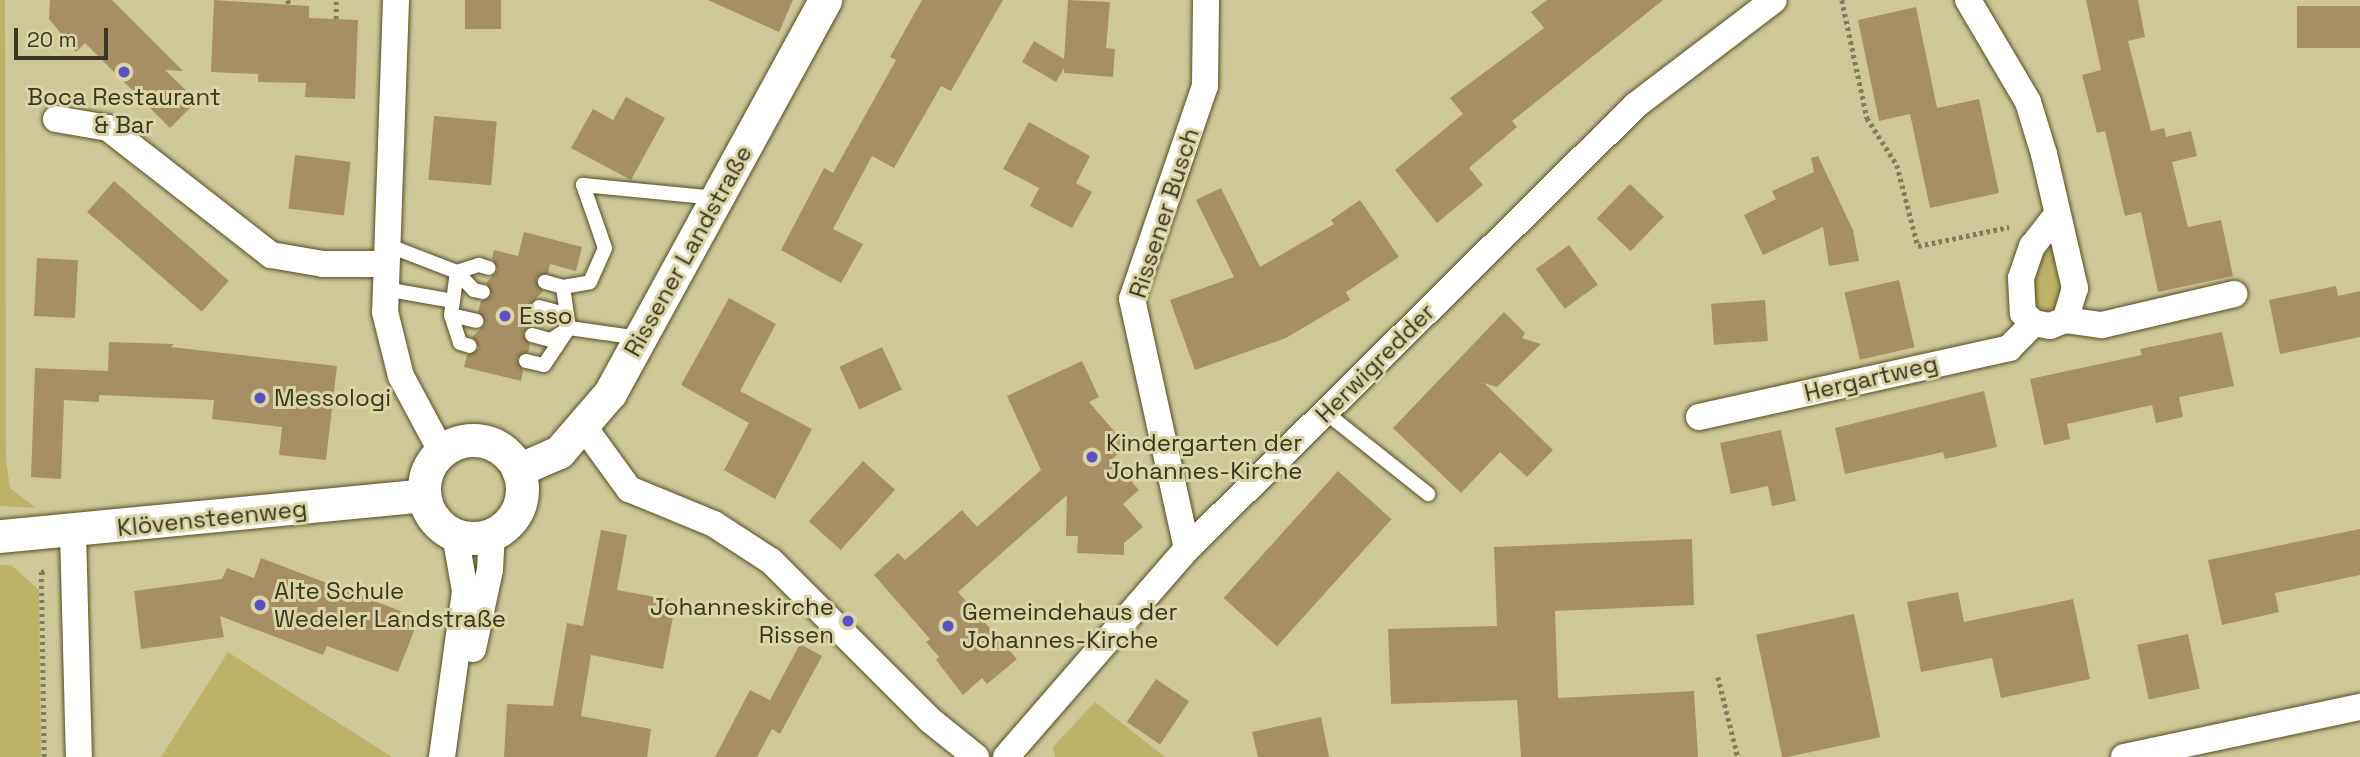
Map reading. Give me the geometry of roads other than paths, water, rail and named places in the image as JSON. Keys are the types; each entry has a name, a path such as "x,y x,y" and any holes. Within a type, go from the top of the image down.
{"street":[{"path":"396,0 386,266 387,333 397,366 441,451"},
{"name":"Rissener Landstraße","path":"518,470 559,452 584,427 610,393 824,0"},
{"name":"Rissener Busch","path":"1187,549 1132,299 1205,86 1206,0"},
{"path":"1968,0 2028,102 2044,154 2055,217 2075,288 2065,320"},
{"name":"Herwigredder","path":"1006,757 1187,549 1325,412 1636,105 1771,1"},
{"path":"56,119 108,128 271,255 323,264 386,266"},
{"path":"2055,217 2032,246 2021,278 2023,313 2034,323 2050,326 2065,320 2102,325 2234,294"},
{"name":"Hergartweg","path":"1699,417 2009,348 2034,323"},
{"path":"584,427 629,489 714,524 771,561 930,720 976,757"},
{"path":"454,696 478,629 492,534 515,514 521,492 518,470 508,455 484,442 457,442 441,451 427,471 424,495 440,525 455,534 492,534"},
{"name":"Klövensteenweg","path":"1,536 73,533 424,495"},
{"path":"73,533 79,757"},
{"path":"442,757 454,696 465,591 455,534"},
{"path":"2124,757 2360,707"}],"lane":[{"path":"545,282 563,287 590,282 605,248 583,185 717,198"},
{"path":"386,266 457,272 479,265 489,268"},
{"path":"386,266 476,321"},
{"path":"457,272 474,290 483,292"},
{"path":"457,272 452,308 460,344 470,346"},
{"path":"526,360 544,365 569,328 563,287"},
{"path":"539,307 558,312 569,328"},
{"path":"532,335 551,340 569,328 640,338"},
{"path":"1325,412 1429,494"}],"place":[{"name":"Boca Restaurant & Bar","path":"124,72"},
{"name":"Esso","path":"505,316"},
{"name":"Messologi","path":"260,398"},
{"name":"Kindergarten der Johannes-Kirche","path":"1092,457"},
{"name":"Alte Schule Wedeler Landstraße","path":"260,605"},
{"name":"Johanneskirche Rissen","path":"848,621"},
{"name":"Gemeindehaus der Johannes-Kirche","path":"948,626"}]}
